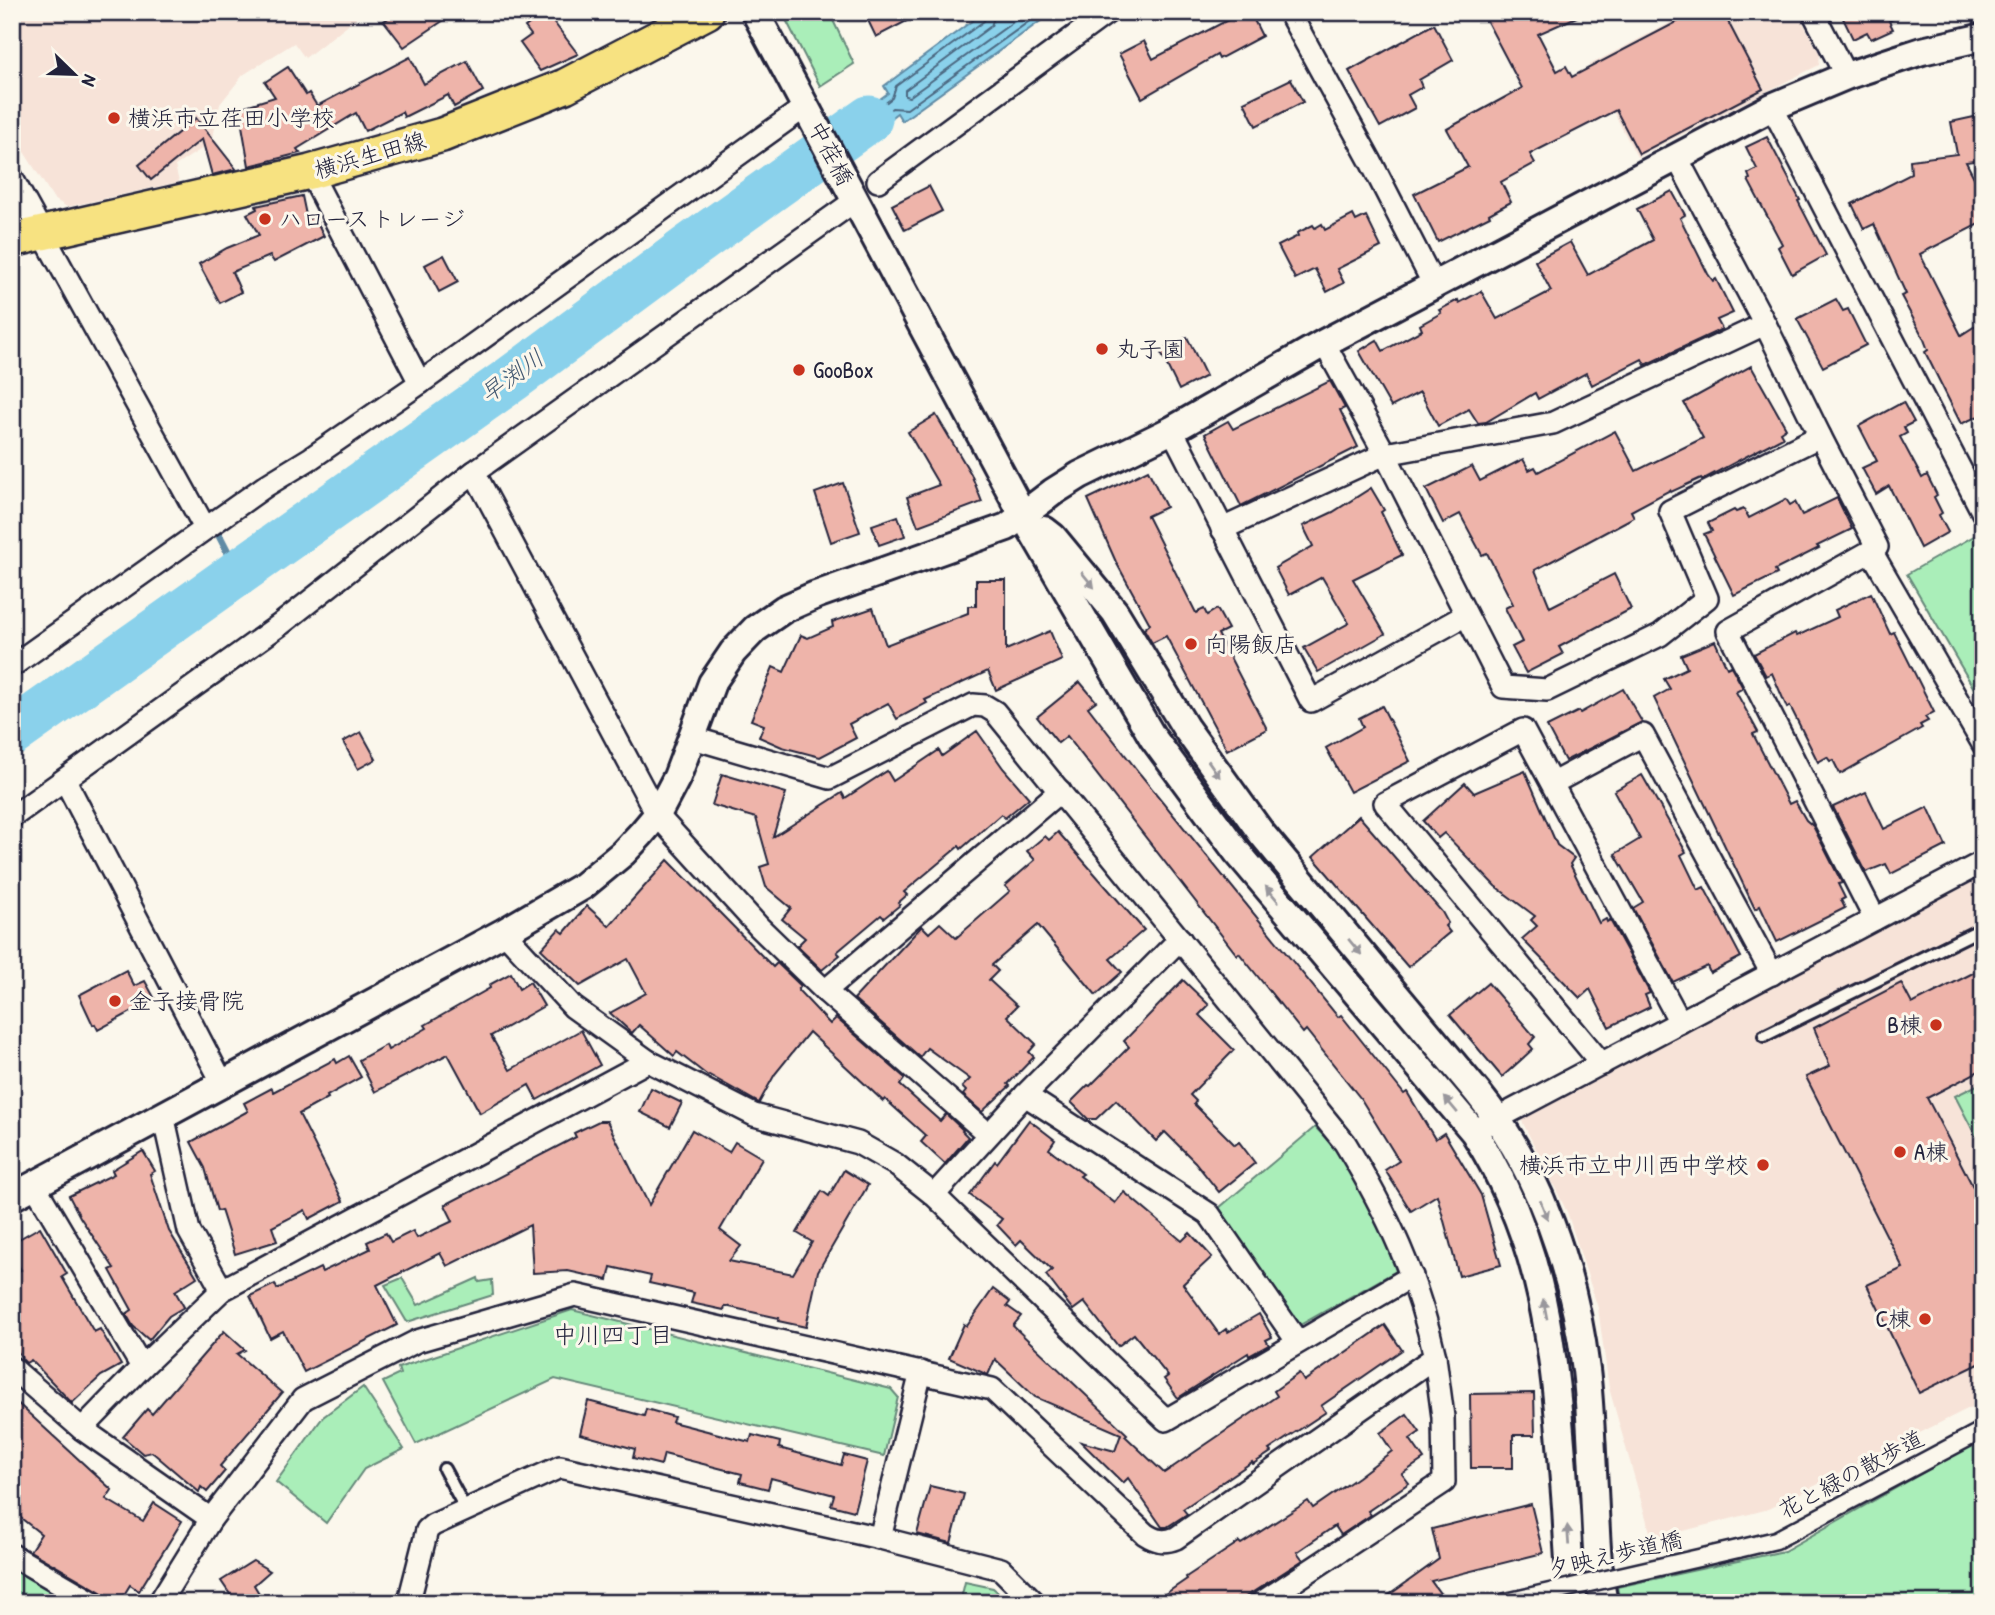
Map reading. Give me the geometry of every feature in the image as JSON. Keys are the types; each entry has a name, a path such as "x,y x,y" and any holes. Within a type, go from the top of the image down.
{"main road":[{"name":"横浜生田線","path":"27,236 310,172 442,135 565,86 707,12"}],"street":[{"name":"中荏橋","path":"755,12 800,110 856,200 1023,515 1153,738 1194,796 1280,904 1474,1132 1508,1195 1527,1239 1541,1289 1551,1341 1574,1603"},
{"path":"878,181 1108,12"},
{"path":"1289,12 1370,160 1434,285"},
{"path":"1813,12 1846,76"},
{"path":"142,1367 23,1191 504,932 583,886 604,870 624,853 657,815 677,777 712,683 733,652 755,629 784,609 829,590 1007,527 1080,475 1172,430 1324,343 1772,107 1846,76 1922,51 1983,37"},
{"path":"1772,107 1983,513"},
{"path":"12,666 205,528 420,383 800,110"},
{"path":"1676,156 1765,324 1877,547 1728,631 1875,919"},
{"path":"310,172 420,383"},
{"path":"12,178 27,236 205,528"},
{"path":"12,817 281,624 474,472 856,200"},
{"path":"1222,529 1385,454 1553,423 1765,324"},
{"path":"1324,343 1385,454 1503,687 1547,690 1660,635 1707,598 1670,511 1820,436"},
{"path":"1172,430 1311,701 1466,615"},
{"path":"474,472 657,815 760,927 825,991 988,1134"},
{"path":"1023,515 1053,537 1115,612 1185,727 1262,834 1498,1118 1510,1136 1559,1248 1576,1308 1586,1371 1604,1603"},
{"path":"1871,551 1983,744"},
{"path":"693,738 830,778 973,705 979,704 995,712 1345,1143 1382,1206 1398,1240 1425,1316 1435,1357 1443,1417 1444,1482 1261,1603"},
{"path":"1602,1064 1385,803 1523,730 1680,1022"},
{"path":"1553,783 1643,735 1772,974"},
{"path":"65,780 222,1082"},
{"path":"825,991 1060,792"},
{"path":"1474,1132 1983,862"},
{"path":"504,932 573,1007 648,1061 754,1115 858,1143 895,1164 934,1195 1166,1420 1412,1276"},
{"path":"934,1195 1025,1095 1180,939"},
{"path":"82,1429 222,1290 648,1061"},
{"path":"1025,1095 1209,1214 1297,1342"},
{"path":"163,1115 189,1231 222,1290"},
{"path":"159,1603 211,1519 303,1399 417,1341 575,1295 992,1389 1146,1534 1159,1541 1168,1541 1435,1357"},
{"path":"12,1368 82,1429 211,1519"},
{"path":"880,1538 921,1372"},
{"name":"花と緑の散歩道","path":"1738,1549 1776,1540 1983,1430"},
{"path":"412,1603 410,1597 427,1530 560,1467 880,1538 1001,1569 1035,1603"},
{"name":"夕映え歩道橋","path":"1502,1603 1738,1549"},
{"path":"12,1555 94,1603"}],"lane":[{"path":"1764,1036 1983,928"},
{"path":"444,1469 466,1510"}],"shaded area":[{"name":"横浜市立荏田小学校","path":"12,12 364,12 305,58 294,43 243,75 220,104 212,142 175,166 179,182 67,207 54,199 12,133"},
{"path":"1691,12 1797,12 1820,54 1819,65 1637,157 1589,65"},
{"name":"横浜市立中川西中学校","path":"1983,871 1983,1401 1769,1509 1652,1539 1609,1388 1598,1308 1567,1212 1521,1119"}],"green space":[{"path":"782,12 829,12 854,64 820,86"},
{"path":"1983,531 1983,704 1907,574"},
{"path":"1983,1082 1983,1150 1955,1096"},
{"path":"1315,1127 1339,1152 1379,1225 1396,1271 1300,1325 1219,1208"},
{"path":"402,1278 418,1305 478,1278 479,1282 492,1280 493,1295 407,1322 385,1285"},
{"path":"572,1310 891,1389 898,1397 884,1456 555,1379 416,1444 383,1382 400,1374 398,1368"},
{"path":"363,1387 404,1449 364,1469 326,1523 276,1482 323,1417"},
{"path":"1983,1439 1983,1603 1620,1603 1617,1587 1784,1551"},
{"path":"12,1569 70,1603 12,1603"},
{"path":"965,1582 993,1588 1010,1603 960,1603"}],"water":[{"path":"984,12 1053,12 902,121 897,113 842,155 830,136 888,93 884,86"}],"building":[{"path":"397,12 456,12 404,47 384,21"},
{"path":"546,12 578,54 540,71 520,43 531,35 525,27"},
{"path":"864,12 924,12 876,37"},
{"path":"1243,12 1250,12 1262,36 1219,59 1217,55 1142,98 1119,54 1144,41 1153,59"},
{"path":"1482,12 1588,12 1538,34 1557,71 1566,66 1572,77 1696,12 1723,12 1763,89 1639,154 1616,110 1530,154 1535,163 1501,182 1511,202 1489,214 1490,216 1438,242 1414,194 1468,167 1447,129 1522,88"},
{"path":"1840,12 1907,12 1889,21 1893,29 1871,39 1867,32 1853,39"},
{"path":"1434,24 1453,60 1419,80 1422,87 1408,95 1415,108 1380,127 1349,71"},
{"path":"410,57 424,84 467,61 483,91 454,107 448,95 404,117 402,112 365,131 356,113 297,149 300,153 249,166 239,108 275,97 265,82 288,67 306,95 309,93 317,106"},
{"path":"1291,79 1303,102 1256,126 1244,102"},
{"path":"1983,115 1983,148 1979,149 1981,160 1966,162 1983,195 1983,222 1920,254 1961,335 1983,321 1983,414 1961,424 1925,352 1928,350 1923,337 1901,296 1906,294 1874,224 1864,229 1852,204 1911,174 1910,160 1957,154 1951,122"},
{"path":"196,118 236,169 212,175 202,139 151,180 139,165"},
{"path":"1767,137 1826,255 1792,274 1778,247 1782,244 1748,180 1748,174 1757,169 1746,147"},
{"path":"929,186 942,211 905,230 892,205"},
{"path":"1672,191 1685,215 1680,218 1708,274 1713,281 1716,279 1733,313 1717,320 1722,329 1645,365 1642,359 1592,385 1586,373 1538,399 1535,393 1486,422 1478,423 1469,409 1438,426 1420,392 1391,407 1359,351 1377,340 1383,351 1422,330 1420,325 1441,313 1439,310 1481,291 1497,319 1551,291 1535,261 1570,242 1588,275 1653,240 1637,209"},
{"path":"302,196 307,220 314,216 324,236 274,262 270,256 232,272 241,292 220,303 199,264 227,248 259,235 247,214 257,209 256,206"},
{"path":"1353,215 1356,221 1366,216 1381,247 1337,269 1344,283 1327,292 1315,269 1295,279 1278,246 1313,225 1315,228 1322,224 1325,230"},
{"path":"444,255 458,282 439,292 425,265"},
{"path":"1836,299 1843,311 1848,309 1866,345 1823,367 1797,319"},
{"path":"1187,337 1206,376 1179,390 1160,351"},
{"path":"1751,366 1786,428 1780,432 1783,437 1702,480 1701,478 1671,492 1670,490 1631,511 1634,517 1535,570 1550,607 1614,574 1631,609 1559,647 1563,654 1526,673 1512,647 1522,642 1505,608 1513,604 1487,553 1482,555 1460,514 1443,523 1426,489 1472,466 1480,481 1523,459 1529,470 1535,467 1538,472 1615,431 1636,471 1703,438 1684,403"},
{"path":"1330,381 1345,408 1340,410 1358,447 1241,506 1205,434 1228,421 1233,429"},
{"path":"1903,402 1914,422 1904,427 1907,433 1900,437 1922,478 1927,475 1937,495 1934,497 1942,513 1939,515 1948,532 1920,548 1889,486 1876,494 1862,468 1877,461 1859,426"},
{"path":"936,415 971,474 982,502 918,526 907,497 939,485 908,432"},
{"path":"1148,470 1166,507 1147,516 1196,613 1204,609 1207,615 1217,609 1228,629 1218,634 1267,729 1227,750 1166,636 1152,643 1144,629 1150,624 1116,562 1088,499"},
{"path":"843,483 860,532 831,542 815,493"},
{"path":"1371,488 1384,510 1381,512 1402,555 1353,579 1385,634 1318,672 1304,648 1349,623 1322,577 1289,595 1275,568 1313,546 1303,526 1333,512"},
{"path":"1837,498 1852,529 1775,570 1777,574 1734,595 1704,534 1712,531 1708,523 1734,510 1736,512 1744,509 1749,518 1786,499 1790,505 1795,502 1802,515"},
{"path":"898,516 905,536 879,545 872,525"},
{"path":"976,580 1006,580 1006,650 1050,631 1062,660 996,690 988,671 925,700 927,703 897,719 888,703 849,724 856,738 820,757 782,747 759,737 764,725 751,720 773,667 784,672 801,635 808,638 833,627 832,622 873,608 886,645 968,613 968,606 976,606"},
{"path":"1871,593 1890,634 1894,632 1934,712 1925,717 1928,721 1920,725 1922,728 1840,774 1833,760 1830,761 1827,757 1818,762 1790,706 1787,708 1772,673 1766,676 1754,654 1795,633 1797,636 1838,617 1835,610"},
{"path":"1715,641 1727,668 1731,666 1743,688 1736,692 1758,732 1753,734 1789,804 1795,801 1806,820 1813,826 1842,883 1838,884 1845,898 1841,900 1845,908 1777,942 1760,906 1755,909 1654,698 1670,689 1664,679 1687,668 1681,655"},
{"path":"1080,682 1096,701 1088,707 1140,774 1338,1017 1341,1015 1404,1094 1407,1092 1435,1139 1444,1133 1481,1195 1501,1265 1459,1276 1437,1195 1411,1211 1385,1170 1399,1161 1361,1099 1306,1030 1303,1033 1239,953 1237,955 1067,736 1058,743 1037,717"},
{"path":"1623,689 1642,722 1565,761 1547,727 1579,711 1580,713"},
{"path":"1382,706 1410,761 1350,792 1326,748 1363,727 1359,718"},
{"path":"977,731 1003,768 1029,798 1005,818 1001,814 961,849 959,846 904,892 907,895 898,903 900,905 884,918 881,915 837,952 840,955 822,970 797,946 805,938 782,919 791,908 766,887 760,867 769,864 756,818 712,805 722,774 786,793 773,837 842,793 845,798 887,771 893,781 939,750 942,756"},
{"path":"361,732 376,759 358,769 343,742"},
{"path":"1525,771 1557,845 1574,858 1570,864 1599,923 1610,920 1650,993 1645,995 1650,1007 1609,1027 1590,989 1580,998 1522,939 1537,926 1531,920 1535,916 1495,886 1444,833 1438,838 1423,821 1465,783 1474,793"},
{"path":"1642,775 1686,852 1681,855 1698,890 1704,887 1741,957 1710,973 1707,966 1673,982 1633,908 1643,902 1615,854 1640,839 1614,791"},
{"path":"1866,792 1884,829 1928,807 1946,846 1891,874 1886,864 1866,872 1833,807"},
{"path":"1359,816 1442,912 1448,923 1445,926 1450,932 1408,967 1313,857"},
{"path":"1058,832 1144,930 1110,959 1122,972 1096,995 1038,925 992,965 998,971 989,980 1017,1006 1007,1016 1036,1044 1029,1052 1034,1057 1008,1084 1010,1086 982,1112 963,1095 966,1091 962,1087 970,1079 927,1048 920,1057 854,999 922,926 929,933 940,923 956,938 1010,891 1005,886 1035,860 1027,851 1045,836 1049,840"},
{"path":"668,860 773,967 777,963 801,986 798,990 830,1024 836,1018 905,1078 900,1085 940,1121 946,1114 963,1130 968,1137 945,1164 921,1142 926,1136 885,1099 883,1101 809,1032 775,1074 759,1103 708,1076 677,1052 674,1056 639,1025 632,1033 610,1013 646,993 628,959 580,986 541,949 559,929 564,933 587,906 609,926"},
{"path":"1983,968 1983,1069 1927,1098 1983,1206 1983,1362 1919,1393 1867,1285 1903,1268 1806,1077 1830,1066 1814,1028 1901,983 1912,1004"},
{"path":"126,970 134,986 145,981 155,999 98,1030 79,995"},
{"path":"511,973 519,989 530,982 544,1006 491,1036 510,1070 581,1030 600,1065 537,1100 529,1085 480,1113 448,1054 375,1092 359,1060 386,1045 388,1050 427,1028 425,1025"},
{"path":"1183,980 1209,1005 1199,1015 1234,1050 1190,1095 1196,1101 1194,1104 1235,1145 1239,1142 1255,1163 1219,1192 1195,1162 1165,1132 1156,1141 1116,1100 1096,1119 1088,1119 1071,1102 1129,1047 1124,1041"},
{"path":"1488,983 1535,1037 1529,1044 1533,1049 1502,1077 1450,1015"},
{"path":"349,1056 361,1077 299,1114 343,1201 309,1219 305,1210 272,1227 277,1241 235,1254 221,1210 217,1211 205,1168 191,1142 248,1111 244,1103 272,1088 273,1092 335,1059 337,1063"},
{"path":"651,1088 682,1103 670,1127 640,1112"},
{"path":"1029,1120 1055,1140 1049,1149 1083,1174 1080,1176 1115,1203 1124,1192 1182,1241 1190,1233 1212,1257 1183,1284 1219,1334 1226,1329 1228,1332 1259,1314 1272,1337 1266,1340 1269,1345 1249,1356 1248,1353 1178,1398 1164,1379 1168,1376 1134,1334 1118,1346 1084,1302 1073,1310 1046,1275 1052,1270 1021,1240 1016,1245 997,1225 1002,1219 970,1195"},
{"path":"599,1121 607,1121 649,1205 692,1130 729,1152 735,1142 762,1158 720,1230 741,1246 729,1261 793,1274 812,1242 797,1233 822,1191 829,1196 844,1170 868,1185 818,1271 806,1327 725,1306 724,1310 691,1303 694,1293 649,1283 651,1276 611,1267 608,1280 568,1271 533,1273 530,1225 447,1266 440,1253 377,1285 397,1325 304,1372 283,1331 270,1338 250,1296 275,1284 277,1289 320,1268 322,1272 370,1249 367,1242 386,1233 391,1242 413,1231 417,1238 453,1221 445,1205 576,1137 574,1133"},
{"path":"143,1151 155,1171 150,1174 169,1231 197,1277 175,1291 184,1307 169,1316 149,1340 133,1326 126,1314 132,1310 110,1270 114,1268 69,1196 114,1174 112,1170"},
{"path":"40,1227 67,1274 62,1277 94,1332 100,1329 121,1365 101,1376 72,1403 31,1360 26,1363 22,1359 12,1341 12,1275 21,1270 12,1255 12,1243"},
{"path":"993,1289 1010,1302 1007,1306 1021,1316 1013,1326 1127,1434 1125,1436 1164,1473 1277,1396 1274,1391 1299,1373 1304,1381 1385,1325 1402,1350 1321,1406 1326,1412 1269,1450 1271,1452 1183,1509 1187,1514 1167,1527 1162,1527 1128,1478 1123,1483 1081,1442 1115,1451 1121,1434 1035,1397 995,1359 988,1375 949,1358 964,1324 967,1326"},
{"path":"224,1331 245,1350 237,1354 282,1393 220,1466 225,1471 207,1492 201,1487 199,1492 152,1452 143,1454 123,1437 147,1409 152,1414"},
{"path":"1534,1393 1535,1435 1513,1435 1513,1468 1471,1468 1470,1394"},
{"path":"12,1398 112,1490 106,1499 143,1521 154,1503 182,1521 139,1591 130,1585 119,1603 114,1603 101,1592 30,1551 41,1534 12,1511"},
{"path":"588,1401 644,1416 646,1409 674,1417 672,1422 750,1442 752,1435 780,1442 779,1448 841,1465 844,1455 867,1461 854,1511 831,1505 834,1495 771,1478 768,1489 740,1482 742,1474 664,1454 661,1465 633,1458 635,1449 580,1434"},
{"path":"1407,1414 1420,1432 1410,1439 1424,1459 1402,1474 1409,1483 1368,1511 1371,1515 1341,1535 1335,1526 1297,1552 1303,1560 1236,1603 1152,1603 1239,1542 1241,1544 1308,1501 1313,1508 1358,1477 1392,1451 1380,1433"},
{"path":"930,1486 964,1494 951,1543 917,1534"},
{"path":"1531,1504 1543,1553 1431,1581 1447,1603 1378,1603 1439,1559 1432,1529"},
{"path":"253,1561 270,1571 254,1585 260,1595 248,1603 236,1603 221,1581"}],"waterway":[{"name":"早渕川","path":"12,733 513,378 869,119"},
{"path":"220,537 238,572"}],"place":[{"name":"横浜市立荏田小学校","path":"114,118"},
{"name":"ハローストレージ","path":"265,219"},
{"name":"丸子園","path":"1102,349"},
{"name":"GooBox","path":"799,370"},
{"name":"向陽飯店","path":"1191,644"},
{"name":"金子接骨院","path":"115,1001"},
{"name":"B棟","path":"1936,1025"},
{"name":"A棟","path":"1900,1152"},
{"name":"横浜市立中川西中学校","path":"1763,1165"},
{"name":"C棟","path":"1925,1319"}],"district":[{"name":"中川四丁目","path":"613,1335"}]}
